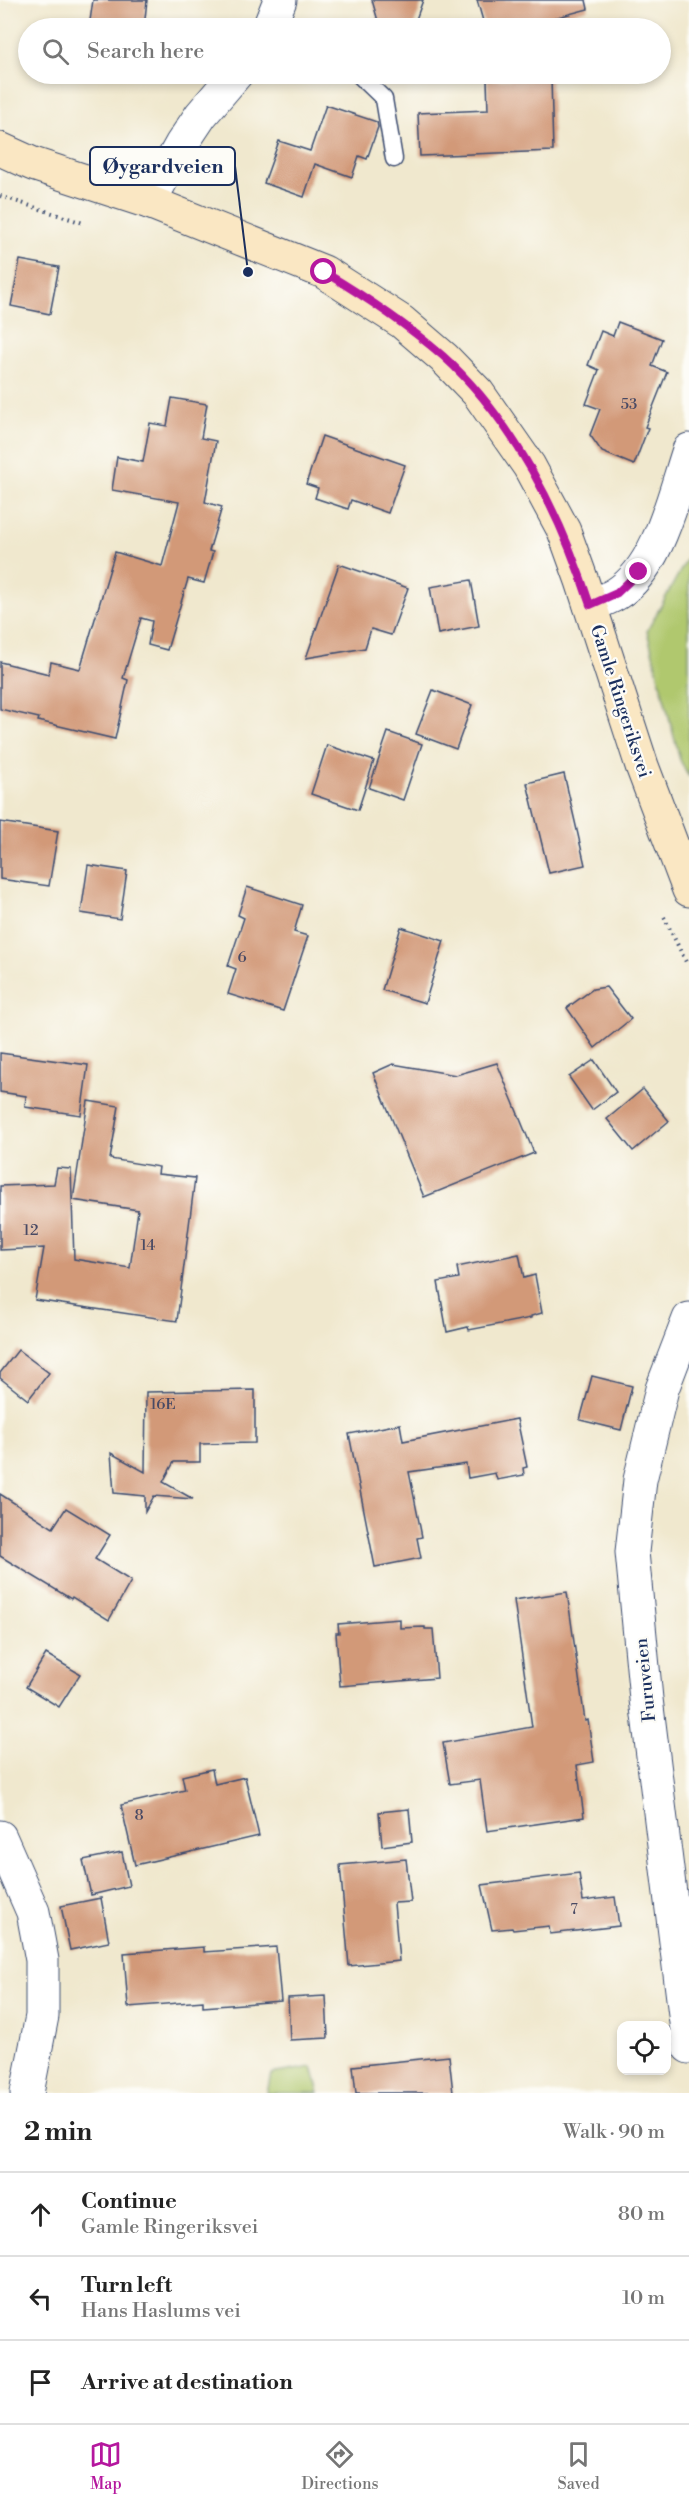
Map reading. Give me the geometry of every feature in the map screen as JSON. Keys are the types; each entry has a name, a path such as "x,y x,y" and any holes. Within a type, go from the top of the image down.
{"main road":[{"name":"Gamle Ringeriksvei","path":"0,149 42,167 149,202 324,272 402,322 444,358 478,393 529,466 564,531 642,766 689,890"}],"street":[{"path":"149,202 201,115 227,84"},
{"path":"590,605 617,593 639,572 656,544 689,450"},
{"name":"Furuveien","path":"689,1319 662,1389 656,1412 640,1480 632,1551 646,1699 689,2047"},
{"path":"0,1837 33,1912 42,1960 42,2016 27,2093"}],"lane":[{"path":"368,84 384,99 394,159"}],"path":[{"path":"0,196 83,223"},
{"path":"662,911 686,962"}],"green space":[{"path":"689,555 689,777 680,760 647,631"},
{"path":"312,2067 319,2093 267,2093 271,2074"}],"building":[{"path":"93,0 147,0 145,18 90,18"},
{"path":"372,0 423,0 417,18 377,18"},
{"path":"477,0 586,0 588,9 554,18 482,18"},
{"path":"487,84 551,84 553,151 420,156 418,113 488,110"},
{"path":"326,105 377,122 378,127 367,159 359,156 352,177 315,164 304,197 264,183 279,141 310,151"},
{"path":"20,260 59,267 50,314 11,306"},
{"path":"618,322 662,339 652,366 667,372 645,427 648,428 634,465 602,452 590,435 600,409 586,404 599,370 588,365 601,331 613,336"},
{"path":"172,398 207,404 201,438 216,441 205,502 222,507 209,551 213,552 204,583 188,579 167,650 148,645 152,621 141,618 123,678 128,680 115,739 38,721 39,718 0,709 0,662 49,674 51,662 80,669 115,552 162,566 179,502 112,490 117,457 143,462 150,423 167,426"},
{"path":"322,436 405,465 388,513 351,500 348,509 315,498 318,488 306,484"},
{"path":"339,564 408,588 391,635 371,629 365,648 306,658"},
{"path":"471,580 479,626 438,634 430,587"},
{"path":"433,690 472,705 456,749 416,734"},
{"path":"388,732 422,744 403,800 369,788"},
{"path":"327,745 374,761 358,810 311,794"},
{"path":"564,774 585,865 549,873 527,783"},
{"path":"0,822 58,831 49,886 0,879"},
{"path":"88,865 127,871 120,919 81,913"},
{"path":"247,887 302,905 294,932 308,936 283,1011 228,994 236,969 228,966 244,918 238,915"},
{"path":"401,927 444,941 425,1003 382,990"},
{"path":"606,987 631,1019 595,1048 567,1008 593,989"},
{"path":"0,1053 88,1065 81,1115 25,1107 26,1096 0,1092"},
{"path":"594,1060 616,1092 592,1110 569,1077"},
{"path":"497,1063 534,1153 424,1197 373,1073 393,1064 456,1075"},
{"path":"643,1089 669,1121 633,1151 607,1119"},
{"path":"88,1101 119,1106 110,1159 159,1167 158,1174 195,1178 177,1321 35,1300 44,1248 0,1250 0,1186 54,1184 57,1168 71,1169 74,1259 130,1268 138,1210 73,1200"},
{"path":"519,1254 524,1278 535,1275 542,1313 531,1316 531,1318 447,1332 438,1282 459,1278 457,1267"},
{"path":"18,1350 49,1373 28,1400 0,1378 0,1373"},
{"path":"592,1376 632,1386 621,1430 580,1420"},
{"path":"255,1390 255,1443 200,1444 200,1462 174,1462 163,1482 193,1499 154,1496 145,1512 145,1496 114,1493 111,1453 145,1472 146,1392"},
{"path":"517,1419 527,1467 523,1468 524,1475 497,1480 495,1473 468,1478 466,1464 409,1472 422,1537 417,1538 421,1558 375,1567 349,1434 400,1424 403,1441"},
{"path":"0,1494 53,1528 66,1508 110,1535 95,1559 131,1581 109,1620 0,1556"},
{"path":"567,1592 585,1721 588,1720 594,1762 577,1765 584,1817 487,1831 480,1780 450,1784 443,1743 532,1727 514,1600"},
{"path":"400,1619 400,1628 433,1629 437,1678 340,1686 336,1633 339,1633 338,1624"},
{"path":"46,1654 80,1674 59,1707 26,1687"},
{"path":"212,1769 215,1784 245,1777 259,1836 135,1865 121,1805 185,1790 182,1776"},
{"path":"409,1809 412,1842 382,1846 379,1812"},
{"path":"122,1852 129,1886 91,1895 83,1860"},
{"path":"406,1859 411,1902 394,1903 399,1961 349,1966 340,1865"},
{"path":"579,1873 583,1901 615,1897 619,1926 550,1934 549,1926 492,1930 482,1885"},
{"path":"101,1898 109,1942 70,1950 61,1906"},
{"path":"204,1947 204,1952 276,1947 281,2001 203,2007 203,2001 128,2007 124,1953"},
{"path":"326,1996 328,2038 290,2040 288,1998"},
{"path":"449,2056 453,2093 356,2093 353,2066"}],"place":[{"name":"Øygardveien","path":"248,272"}],"route":[{"path":"324,272 365,296 402,322 444,358 478,393 529,466 564,531 590,605 617,593 639,572"}]}
